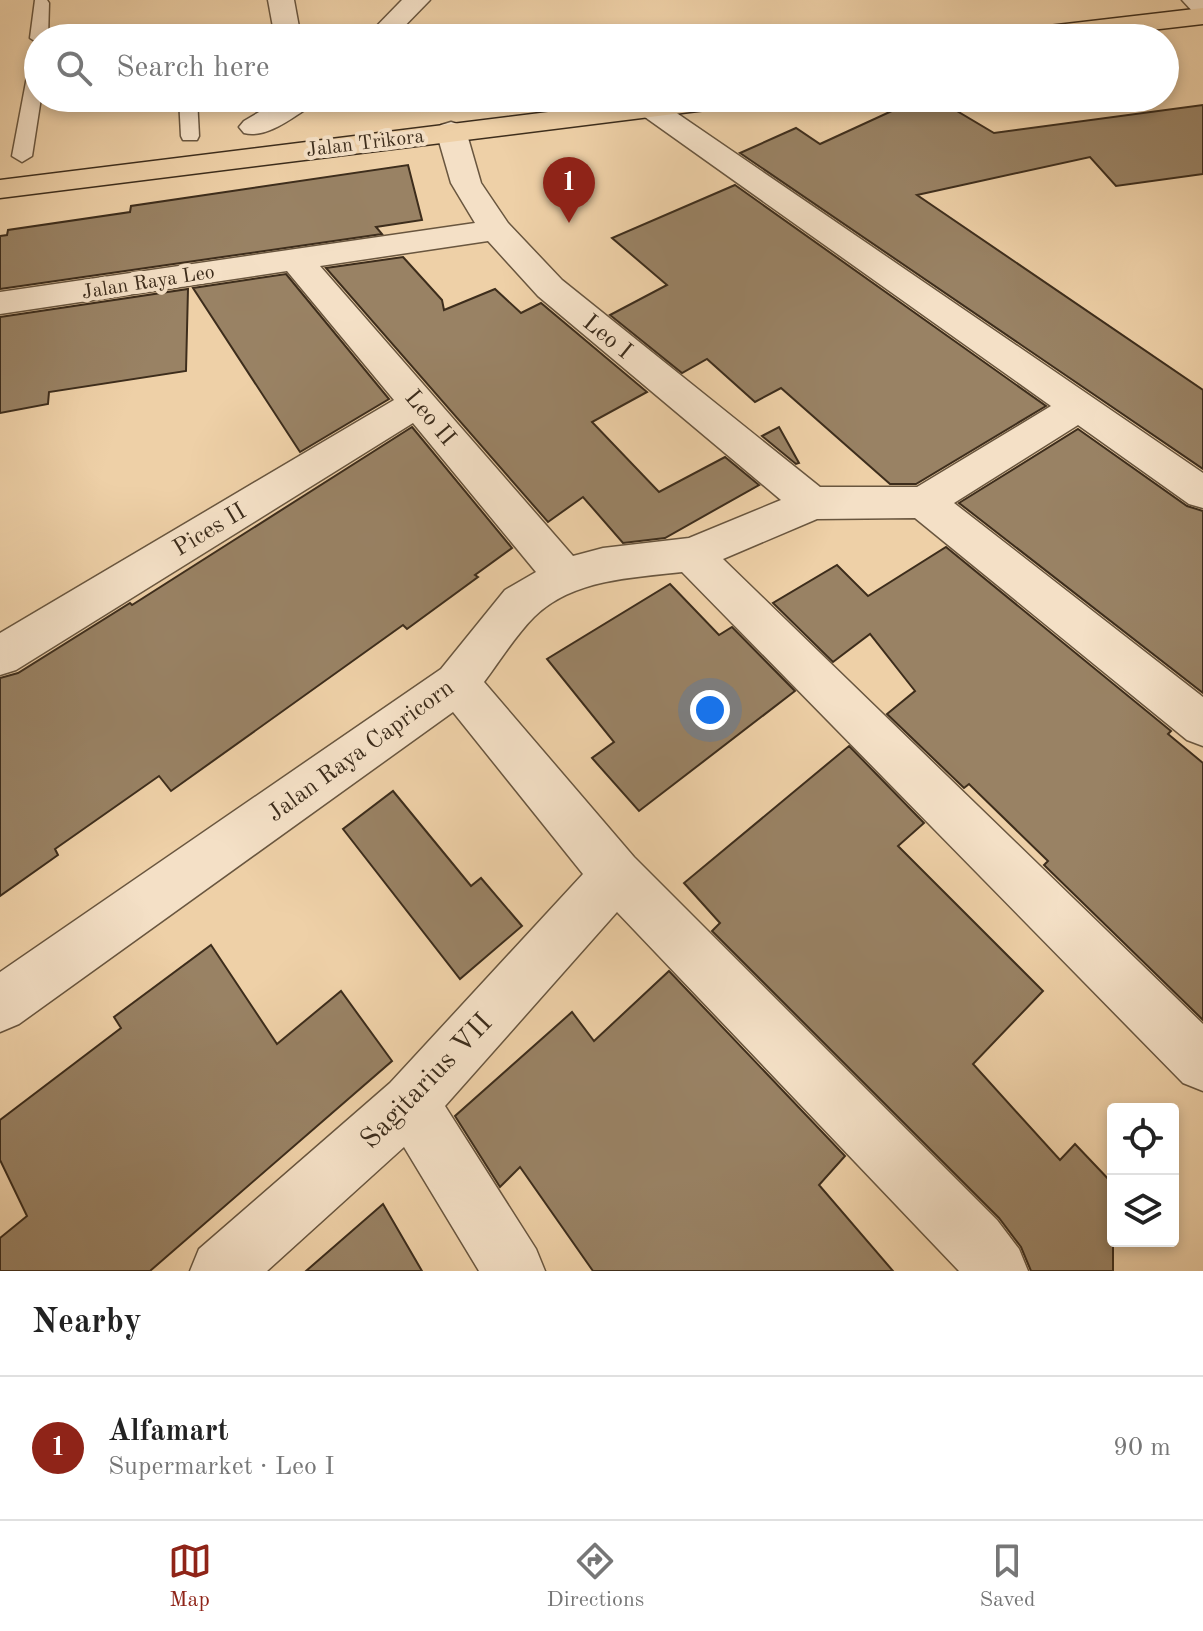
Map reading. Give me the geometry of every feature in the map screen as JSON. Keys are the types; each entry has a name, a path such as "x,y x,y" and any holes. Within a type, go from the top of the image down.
{"main road":[{"path":"1134,24 1203,16"},
{"path":"1179,39 1203,36"},
{"name":"Jalan Trikora","path":"160,140 222,132 282,112"},
{"name":"Jalan Trikora","path":"0,189 445,112"},
{"path":"11,158 52,153"}],"street":[{"path":"281,0 285,24"},
{"path":"392,24 417,0"},
{"path":"1195,0 1203,8"},
{"name":"Leo I","path":"468,112 466,183 496,230 550,288 812,503"},
{"path":"656,112 1203,493"},
{"name":"Jalan Raya Leo","path":"0,303 496,230"},
{"name":"Leo II","path":"295,259 565,576"},
{"name":"Pices II","path":"0,656 419,402"},
{"path":"1078,407 924,502 1203,725"},
{"name":"Jalan Raya Capricorn","path":"0,1005 457,683 520,603 565,576 603,565 691,554 762,527 812,503 924,502"},
{"path":"691,554 1203,1063"},
{"path":"457,683 616,875 975,1242 997,1271"},
{"name":"Sagitarius VII","path":"221,1271 410,1103 616,875"},
{"path":"410,1103 514,1271"}],"lane":[{"path":"40,24 41,3"},
{"path":"11,158 25,112"},
{"path":"202,112 222,132"}],"building":[{"path":"1203,105 1203,174 1116,186 1090,157 917,195 1203,390 1203,469 740,153 796,128 820,144 890,112 959,112 994,133 1151,112 1179,112 1179,108"},
{"path":"408,165 422,220 376,227 382,234 0,289 0,236 7,235 8,230 130,212 131,206"},
{"path":"735,185 1046,406 916,484 890,484 781,388 755,402 707,359 682,373 610,315 667,285 612,238"},
{"path":"403,257 442,300 444,310 495,289 521,313 541,303 647,392 592,422 659,492 725,457 759,485 665,538 623,543 583,497 548,522 326,268"},
{"path":"286,274 389,399 300,452 193,288"},
{"path":"188,289 186,371 49,392 48,404 0,413 0,317"},
{"path":"412,427 512,548 407,629 403,625 171,791 159,776 55,849 58,855 0,896 0,678 18,673 130,603 132,605"},
{"path":"779,427 799,463 796,464 762,436"},
{"path":"1078,429 1187,506 1203,511 1203,693 959,503"},
{"path":"946,547 1171,731 1168,734 1203,763 1203,1020 1044,865 1048,861 969,784 964,788 887,714 915,691 870,634 833,662 773,603 837,565 868,596"},
{"path":"670,584 719,635 732,627 795,691 639,811 592,758 614,742 547,659"},
{"path":"849,746 924,823 898,846 1043,991 973,1064 1060,1160 1075,1144 1107,1178 1107,1247 1113,1247 1113,1271 1031,1271 1021,1247 999,1218 712,931 720,923 684,883"},
{"path":"393,791 471,886 481,878 522,926 460,979 343,829"},
{"path":"211,945 277,1044 341,991 392,1061 150,1271 0,1271 0,1238 27,1216 0,1160 0,1120 121,1028 114,1017"},
{"path":"669,971 845,1156 819,1185 893,1271 593,1271 520,1167 500,1187 455,1116 572,1012 594,1041"},
{"path":"383,1204 422,1271 306,1271"}],"place":[{"name":"Alfamart","path":"569,223"}]}
